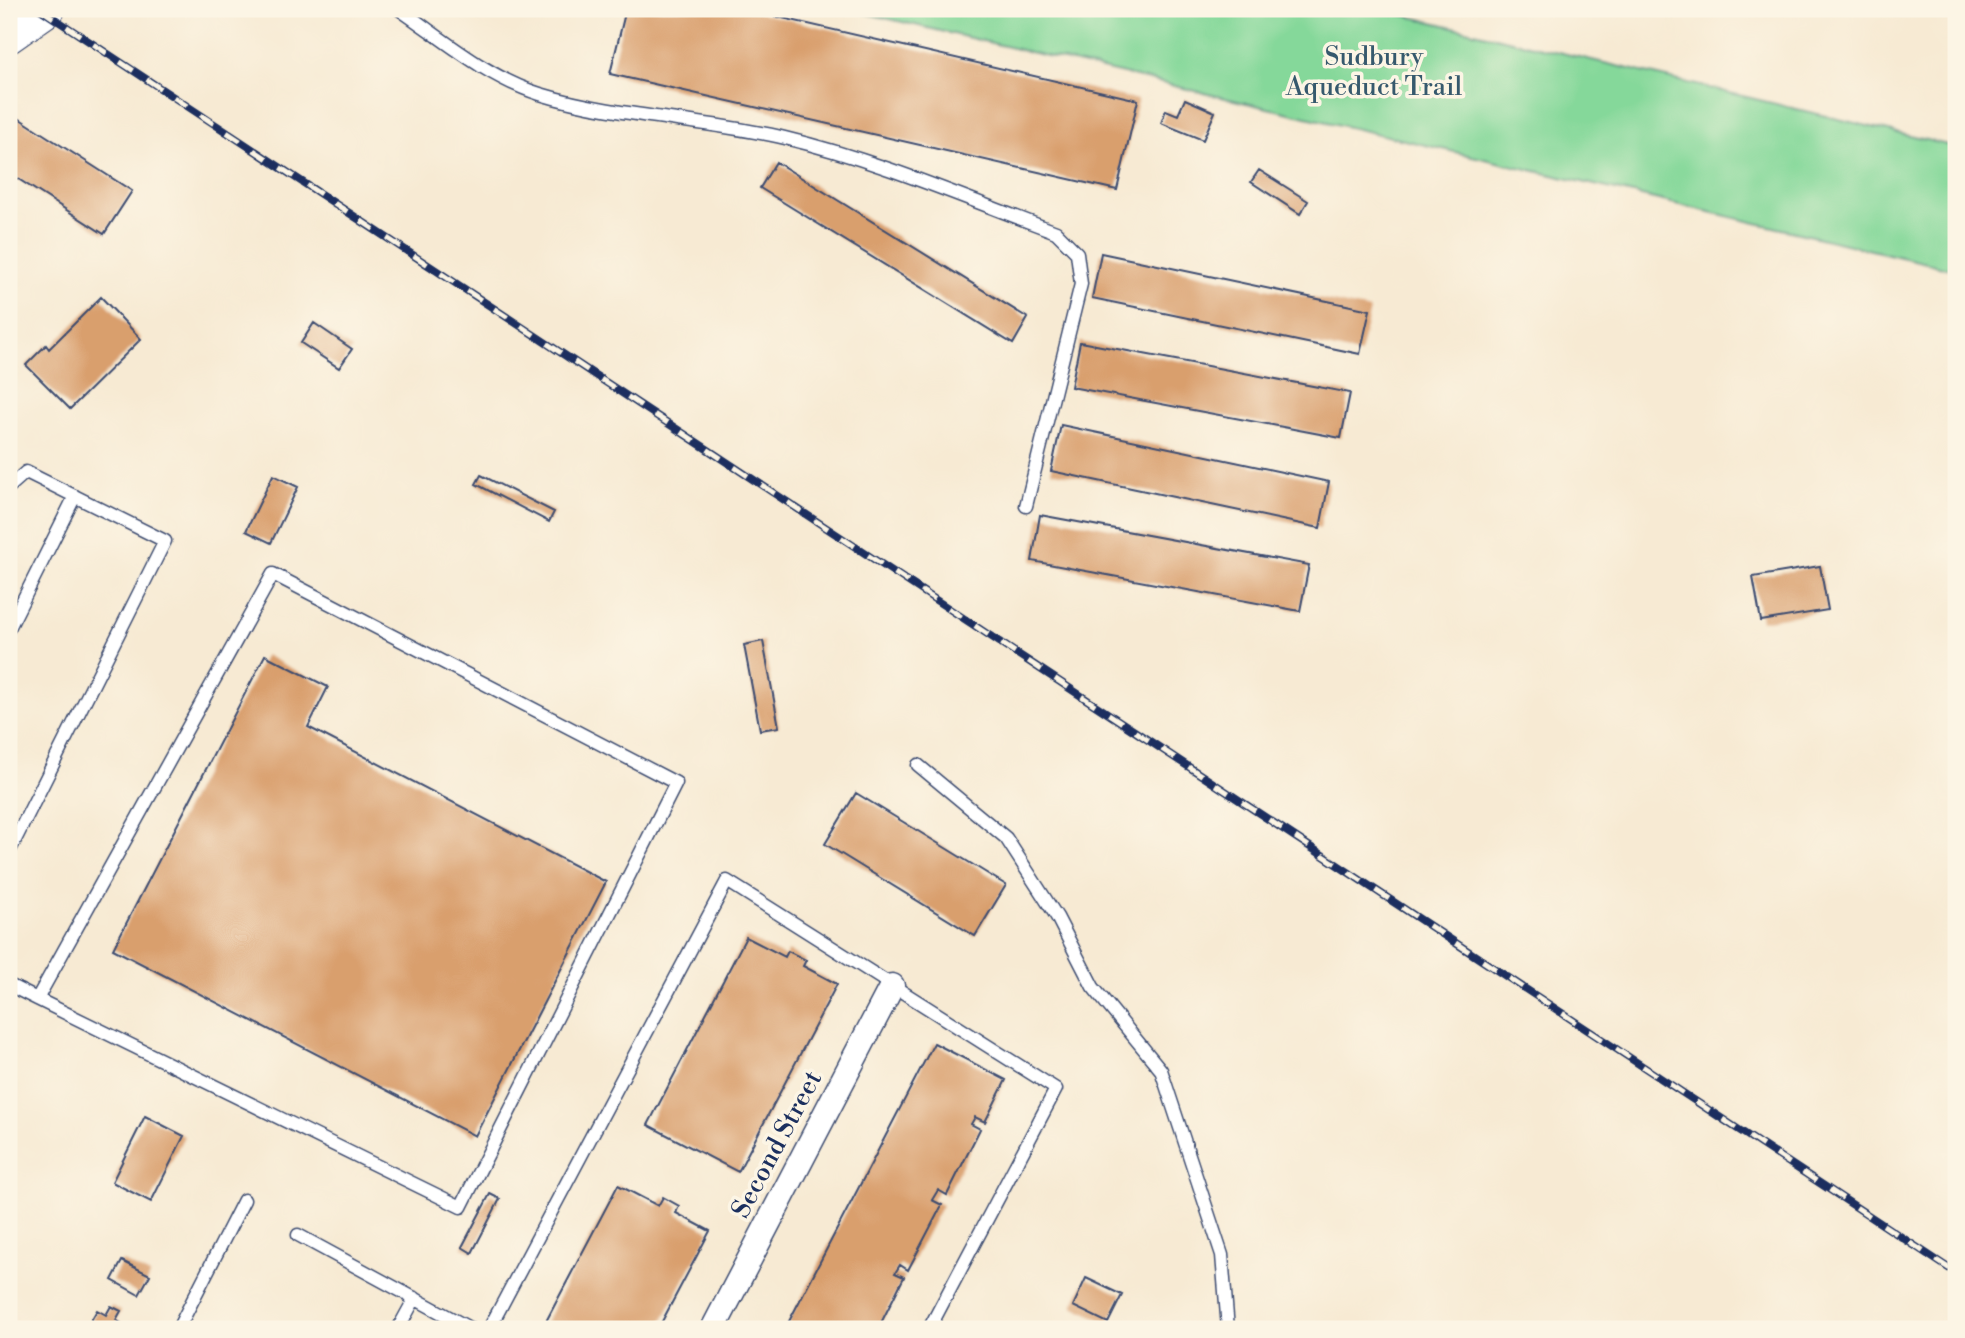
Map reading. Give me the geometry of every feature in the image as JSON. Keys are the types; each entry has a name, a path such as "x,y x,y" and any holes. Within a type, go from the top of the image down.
{"street":[{"path":"9,37 49,9"},
{"name":"Second Street","path":"713,1329 892,986"}],"lane":[{"path":"399,9 488,70 538,93 616,111 783,138 833,151 1056,232 1077,253 1081,284 1026,506"},
{"path":"9,487 26,472 165,541 9,852"},
{"path":"9,628 75,496"},
{"path":"9,985 37,999 461,1207 677,783 273,575 37,999"},
{"path":"918,765 1006,838 1057,916 1093,988 1161,1070 1222,1255 1228,1329"},
{"path":"489,1329 727,881 1056,1089 929,1329"},
{"path":"178,1329 244,1200"},
{"path":"298,1235 471,1329"},
{"path":"398,1329 415,1298"}],"green space":[{"name":"Sudbury Aqueduct Trail","path":"847,9 1378,9 1956,147 1956,270"}],"building":[{"path":"626,9 743,9 1138,100 1117,190 610,74"},
{"path":"1185,99 1215,112 1203,140 1161,123 1166,110 1178,115"},
{"path":"9,112 132,191 104,234 9,173"},
{"path":"776,162 1028,318 1013,344 760,188"},
{"path":"1259,170 1308,201 1300,214 1251,182"},
{"path":"1101,253 1370,310 1360,354 1092,298"},
{"path":"101,297 141,339 70,409 26,365 46,345 49,349"},
{"path":"314,323 352,349 339,368 301,343"},
{"path":"1080,342 1350,393 1341,438 1071,387"},
{"path":"1061,425 1329,482 1320,528 1051,471"},
{"path":"273,475 298,487 271,543 246,531"},
{"path":"481,475 554,512 549,522 476,484"},
{"path":"1040,515 1309,565 1300,611 1032,561"},
{"path":"1820,566 1828,610 1761,621 1753,577"},
{"path":"763,641 779,727 760,730 744,645"},
{"path":"265,655 328,687 308,727 606,882 475,1136 113,949"},
{"path":"856,793 1006,885 975,936 825,844"},
{"path":"746,937 785,957 788,951 806,960 803,966 837,984 738,1172 648,1125"},
{"path":"934,1043 1006,1080 985,1122 975,1117 971,1124 980,1129 947,1195 938,1190 932,1200 942,1205 908,1270 900,1265 895,1273 904,1277 878,1329 785,1329"},
{"path":"145,1116 184,1136 151,1202 112,1182"},
{"path":"618,1185 658,1206 663,1197 679,1206 676,1213 710,1231 658,1329 542,1329"},
{"path":"490,1194 500,1199 472,1253 462,1247"},
{"path":"122,1261 150,1275 139,1295 112,1280"},
{"path":"1086,1278 1122,1295 1108,1323 1073,1306"},
{"path":"111,1306 121,1311 116,1320 124,1325 122,1329 86,1329 97,1310 106,1315"}],"railway":[{"path":"40,9 1956,1273"}]}
